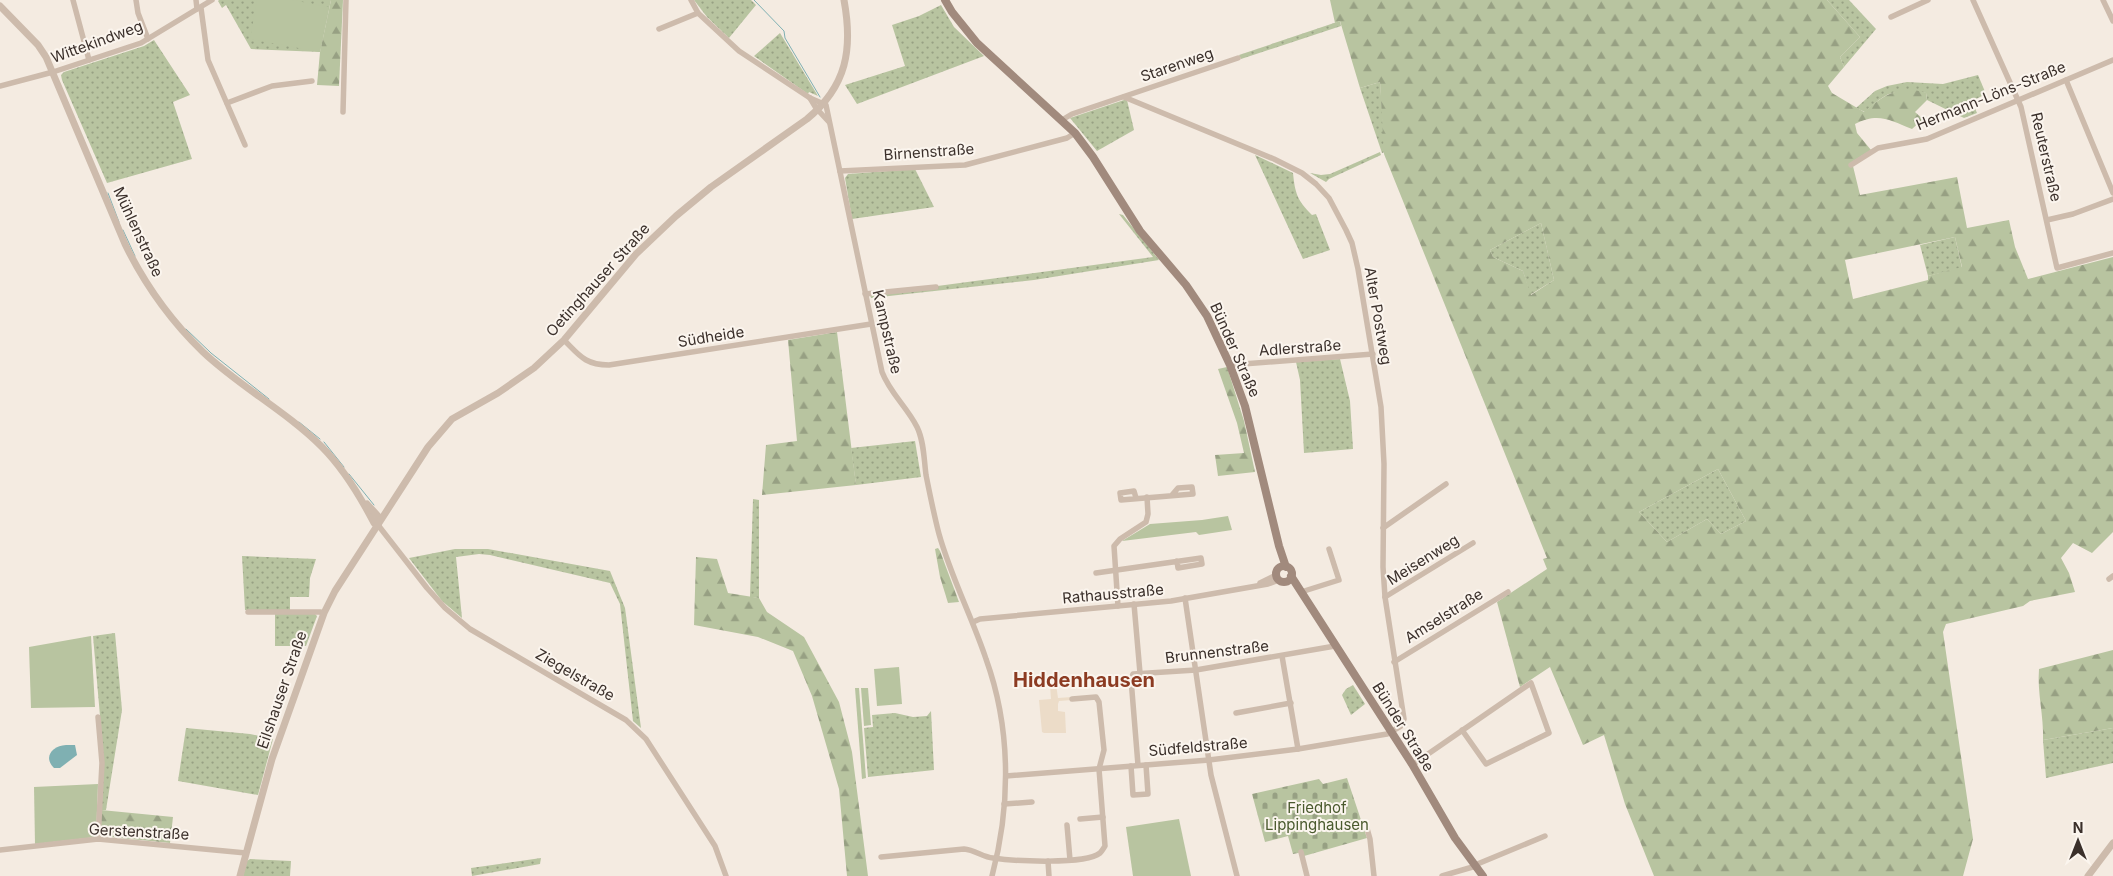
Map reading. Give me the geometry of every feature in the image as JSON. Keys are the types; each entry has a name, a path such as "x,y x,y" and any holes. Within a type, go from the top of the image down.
{"main road":[{"name":"Bünder Straße","path":"945,0 976,43 1036,96 1049,105 1075,133 1093,156 1140,231 1197,300 1207,316 1230,366 1252,428 1283,567"},
{"path":"1283,567 1291,570 1284,578 1283,567"},
{"name":"Bünder Straße","path":"1284,578 1301,592 1412,764 1455,838 1483,876"}],"street":[{"path":"73,0 89,60"},
{"path":"136,0 138,13 148,39"},
{"path":"196,0 208,60 245,145"},
{"name":"Wittekindweg","path":"0,86 53,72 141,43 212,0"},
{"path":"343,112 346,0"},
{"path":"691,0 698,13 739,51 810,98 824,104"},
{"name":"Oetinghauser Straße","path":"378,524 428,446 452,419 520,379 548,357 636,254 676,216 711,187 807,120 824,104 840,79 847,55 849,30 844,0"},
{"path":"1891,17 1928,0"},
{"name":"Reuterstraße","path":"1973,0 2018,101 2057,268 2113,253"},
{"path":"2103,0 2113,21"},
{"name":"Mühlenstraße","path":"0,6 38,45 53,72 125,244 162,308 204,353 323,448 361,498 374,523 378,524"},
{"path":"659,29 698,13"},
{"name":"Starenweg","path":"1124,97 1238,58"},
{"name":"Hermann-Löns-Straße","path":"1852,165 1878,148 1927,139 2113,60"},
{"path":"2066,80 2113,193"},
{"path":"227,104 272,86 312,81"},
{"path":"1061,119 1124,97"},
{"name":"Alter Postweg","path":"1124,97 1274,159 1302,174 1316,184 1337,210 1352,243 1381,406 1384,464 1385,597 1404,719 1401,726 1391,732"},
{"path":"810,98 818,110 830,122"},
{"name":"Kampstraße","path":"824,104 830,122 885,380 919,432 940,535 986,658 996,693 1004,735 1006,776 997,858 992,876"},
{"name":"Birnenstraße","path":"840,171 924,165 966,165 1067,138 1075,133"},
{"path":"2105,172 2113,180"},
{"path":"2047,220 2073,214 2113,199"},
{"path":"866,294 936,287"},
{"name":"Südheide","path":"564,340 587,362 596,365 609,365 872,324"},
{"name":"Adlerstraße","path":"1230,366 1373,354"},
{"path":"1383,528 1446,484"},
{"path":"1136,498 1172,495"},
{"path":"1118,606 1113,551 1115,543 1146,522 1148,514 1147,497"},
{"name":"Eilshauser Straße","path":"240,876 272,759 324,613 335,591 378,524"},
{"name":"Ziegelstraße","path":"378,524 427,588 445,608 470,629 618,715 646,739 715,846 726,876"},
{"name":"Meisenweg","path":"1385,597 1473,544"},
{"path":"1301,592 1339,580 1329,549"},
{"path":"1096,573 1177,561"},
{"name":"Rathausstraße","path":"972,622 980,619 1184,598 1256,586 1284,578"},
{"name":"Amselstraße","path":"1394,662 1508,592"},
{"path":"1184,598 1210,775 1238,876"},
{"path":"1134,604 1140,672 1133,674 1131,679 1138,765"},
{"path":"248,612 324,613"},
{"name":"Brunnenstraße","path":"1140,672 1196,670 1335,646"},
{"path":"1282,656 1298,749"},
{"path":"1412,764 1531,683 1549,734 1486,764 1462,730"},
{"path":"881,857 964,849 997,858 1048,861 1070,860 1100,853 1105,846 1099,769 1104,750 1099,702 1096,697 1072,699"},
{"path":"1236,713 1291,703"},
{"path":"98,718 102,762 98,839"},
{"name":"Südfeldstraße","path":"1006,776 1209,760 1298,749 1391,732"},
{"path":"1131,766 1133,795 1148,794 1146,765"},
{"path":"1004,804 1032,802"},
{"path":"1080,819 1103,817"},
{"path":"1067,825 1070,860"},
{"path":"1366,825 1370,839 1374,876"},
{"path":"1442,876 1475,865 1545,836"},
{"name":"Gerstenstraße","path":"0,850 98,839 246,853"},
{"path":"2088,876 2113,843"},
{"path":"1301,852 1307,876"},
{"path":"1048,861 1049,876"}],"green space":[{"path":"219,0 331,0 320,52 251,49 226,5 222,8"},
{"path":"257,0 292,0 329,7 320,52 250,39"},
{"path":"331,0 343,0 339,86 317,85 320,52"},
{"path":"694,0 751,0 756,5 729,38 707,17"},
{"path":"1330,0 1827,0 1860,37 1840,57 1844,67 1828,86 1832,93 1864,112 1892,93 1908,90 1926,93 1927,100 1915,112 1923,119 1912,129 1890,120 1877,118 1863,120 1855,124 1857,133 1871,150 1852,162 1860,195 1957,177 1967,228 2009,220 2015,247 2028,279 2113,257 2113,532 2092,553 2073,543 2061,558 2069,573 2075,592 2030,601 2023,606 1946,624 1943,632 1973,839 1963,876 1654,876 1625,804 1604,735 1583,745 1550,667 1520,687 1497,602 1547,569 1543,559 1547,558 1384,154 1380,82 1360,88 1340,21 1335,23","holes":["1541,223 1554,280 1531,295 1523,271 1493,257 1490,250","1955,237 1962,267 1928,276 1928,280 1853,299 1845,260","1718,469 1746,521 1721,534 1707,519 1667,542 1639,512"]},
{"path":"1827,0 1849,0 1876,29 1844,67 1840,57 1860,37"},
{"path":"941,5 954,27 984,56 857,104 845,85 905,66 892,25 919,16"},
{"path":"1340,21 1341,26 1241,59 1239,55"},
{"path":"780,33 818,96 809,92 808,94 754,56"},
{"path":"154,40 190,95 173,102 192,159 107,183 61,75 64,72 144,46"},
{"path":"1978,75 1986,94 1972,101 1977,113 1964,118 1927,100 1926,93 1892,93 1880,99 1865,112 1856,108 1875,91 1887,86 1907,82 1943,84"},
{"path":"1380,82 1385,152 1382,153 1360,88"},
{"path":"1127,100 1134,130 1097,151 1070,118"},
{"path":"1380,152 1381,155 1326,182 1310,173 1330,174"},
{"path":"1255,155 1293,173 1298,196 1312,215 1316,214 1330,250 1303,259"},
{"path":"915,169 934,207 852,219 845,178 848,174"},
{"path":"1119,214 1123,215 1159,260 1034,280 871,298 870,295 1153,257"},
{"path":"1541,223 1554,280 1530,295 1523,271 1493,257 1490,250"},
{"path":"1955,237 1962,268 1928,276 1920,245"},
{"path":"837,332 856,485 762,495 766,445 797,441 788,340"},
{"path":"1340,359 1350,401 1353,449 1304,453 1300,380 1296,362"},
{"path":"1227,367 1244,421 1255,472 1218,476 1215,455 1244,453 1237,423 1218,369"},
{"path":"915,441 921,477 856,485 851,448"},
{"path":"1718,469 1746,521 1721,534 1707,519 1667,542 1639,512"},
{"path":"753,499 759,500 759,598 750,597"},
{"path":"1228,516 1232,530 1199,535 1196,532 1122,541 1150,524"},
{"path":"938,548 959,602 948,603 940,577 935,549"},
{"path":"455,549 488,549 610,571 625,608 641,728 633,721 620,604 610,583 490,555 479,554 456,557 462,618 442,601 409,558"},
{"path":"242,556 316,559 310,578 309,597 290,597 290,610 245,610"},
{"path":"696,557 717,559 728,593 759,598 767,612 804,637 839,702 852,752 868,876 847,876 839,789 812,696 793,651 758,637 694,625"},
{"path":"275,614 315,614 317,616 306,646 275,646"},
{"path":"115,633 122,710 106,810 101,810 100,716 93,636"},
{"path":"91,636 95,707 31,708 29,647"},
{"path":"2113,650 2113,728 2043,740 2039,669"},
{"path":"899,667 902,704 877,706 874,669"},
{"path":"1353,685 1365,704 1351,715 1342,695 1346,689"},
{"path":"855,688 859,688 866,778 862,779"},
{"path":"861,688 868,688 871,725 864,726"},
{"path":"931,711 934,770 868,777 864,728 873,727 872,715 895,713 913,717 927,716"},
{"path":"186,728 250,734 273,739 258,795 178,781"},
{"path":"2113,728 2113,763 2046,778 2043,740"},
{"name":"Friedhof Lippinghausen","path":"1347,778 1367,838 1304,856 1303,852 1293,854 1288,836 1265,842 1252,794 1319,779 1323,784"},
{"path":"98,784 96,837 35,844 34,787"},
{"path":"101,810 173,817 170,843 101,836"},
{"path":"1179,819 1191,876 1133,876 1126,827"},
{"path":"541,858 540,864 472,876 471,868"},
{"path":"250,859 291,861 290,876 243,876 247,861"}],"shaded area":[{"path":"1056,684 1058,698 1072,697 1072,700 1059,701 1058,704 1058,711 1065,712 1066,733 1044,733 1042,732 1039,700 1051,699 1050,685"}],"water":[{"path":"75,745 77,755 60,768 54,768 49,760 49,756 57,747"}],"waterway":[{"path":"754,0 784,31 785,38 820,97"},
{"path":"108,193 119,222"},
{"path":"123,230 135,256"},
{"path":"186,329 211,353 269,399"},
{"path":"299,422 320,439"},
{"path":"324,442 344,467"},
{"path":"349,474 374,505"}],"district":[{"name":"Hiddenhausen","path":"1084,680"}]}
